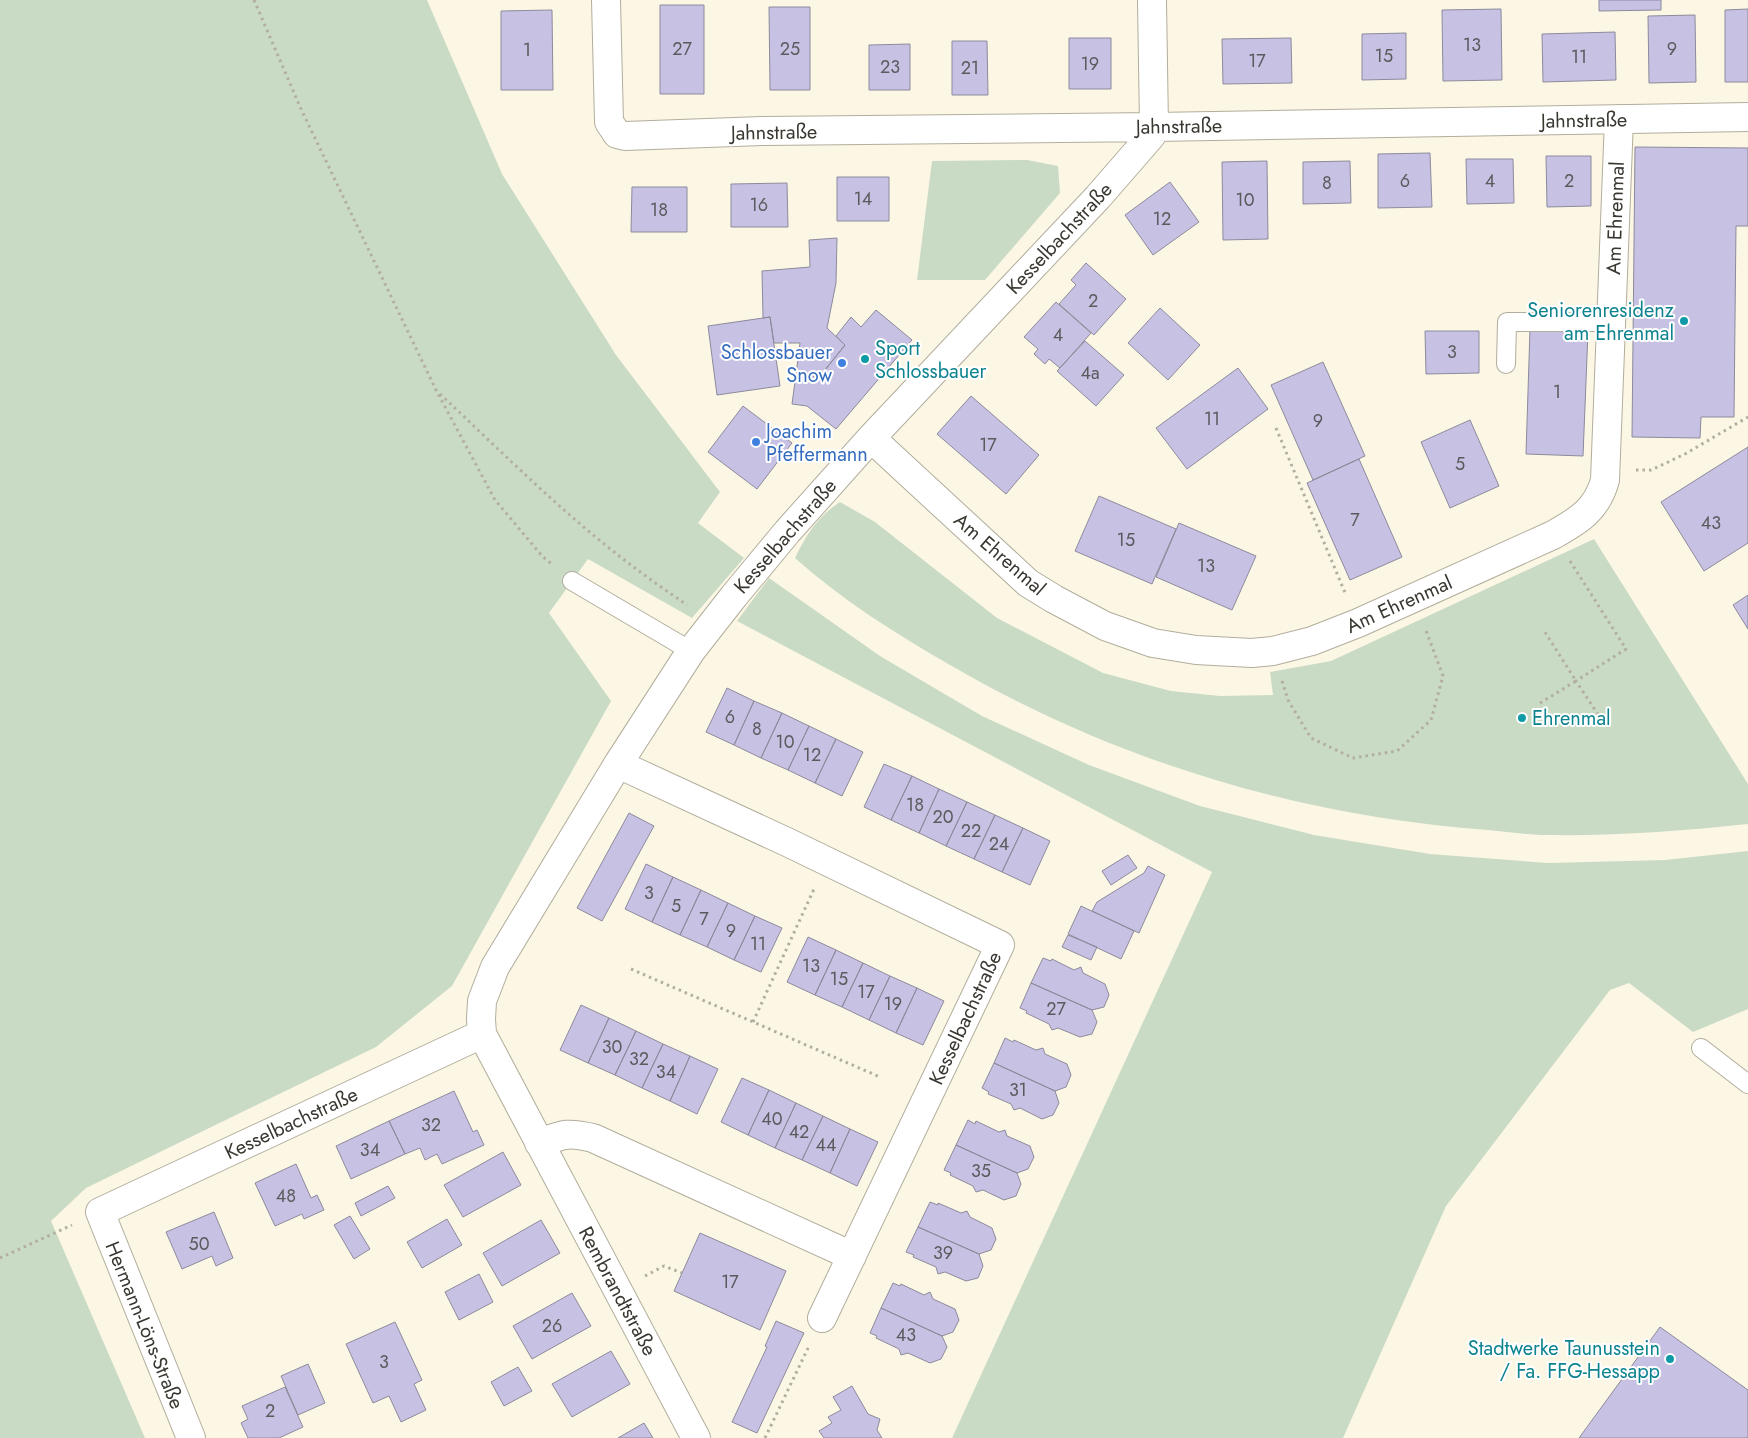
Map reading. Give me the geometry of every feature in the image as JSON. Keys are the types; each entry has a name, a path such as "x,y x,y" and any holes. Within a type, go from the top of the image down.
{"street":[{"name":"Jahnstraße","path":"606,0 607,111 612,129 617,134 625,136 762,131 1154,127 1748,117"},
{"path":"1152,0 1154,127"},
{"name":"Am Ehrenmal","path":"870,438 1028,583 1105,626 1153,643 1196,650 1252,653 1273,651 1312,641 1358,623 1553,535 1580,519 1602,492 1605,480 1619,119"},
{"name":"Kesselbachstraße","path":"539,1143 482,1034 482,1001 495,967 618,764 691,651 712,623 787,532 870,438 1144,146 1152,136 1154,127"},
{"name":"Kesselbachstraße","path":"618,764 1000,945 822,1318"},
{"name":"Kesselbachstraße","path":"100,1212 482,1034"},
{"path":"539,1143 561,1135 574,1133 594,1138 852,1256"},
{"name":"Rembrandtstraße","path":"539,1143 696,1438"},
{"name":"Hermann-Löns-Straße","path":"100,1212 191,1438"}],"lane":[{"path":"1506,364 1507,322 1611,322"},
{"path":"572,581 691,651"},
{"path":"1701,1048 1748,1084"}],"path":[{"path":"254,0 305,118 436,390 495,500 543,557 572,581"},
{"path":"436,390 541,489 579,522 634,568 712,623"},
{"path":"1605,470 1651,470 1686,454 1748,417"},
{"path":"1276,428 1358,623"},
{"path":"1540,703 1626,649 1553,535"},
{"path":"1273,651 1288,700 1311,738 1353,758 1397,751 1431,720 1443,676 1428,634 1409,600"},
{"path":"1543,629 1601,719"},
{"path":"753,1022 826,861"},
{"path":"631,969 880,1078"},
{"path":"0,1258 100,1212"},
{"path":"618,1291 664,1266 682,1273"},
{"path":"765,1438 822,1318"}],"green space":[{"path":"0,0 427,0 502,174 616,355 720,492 698,523 744,558 692,618 588,559 549,613 611,701 452,986 376,1047 86,1188 51,1221 145,1438 0,1438"},
{"path":"1027,160 1058,166 1060,193 985,280 917,280 932,161"},
{"path":"840,502 875,522 997,618 1103,673 1171,691 1220,696 1273,695 1270,672 1331,661 1594,539 1748,784 1748,824 1599,835 1541,835 1417,823 1347,812 1278,797 1210,778 1143,756 1077,729 1013,699 950,665 870,616 831,588 795,558 813,527 825,513"},
{"path":"769,578 880,656 982,716 1089,765 1200,806 1314,835 1430,854 1548,863 1665,860 1748,851 1748,1009 1693,1032 1629,983 1610,990 1446,1206 1343,1438 952,1438 1212,872 737,621"}],"building":[{"path":"1599,0 1661,0 1661,10 1599,11"},
{"path":"660,5 704,5 704,94 660,94"},
{"path":"769,7 810,7 810,90 770,90"},
{"path":"1501,9 1502,80 1443,81 1442,10"},
{"path":"1748,9 1748,82 1725,82 1725,10"},
{"path":"552,10 553,90 501,90 501,11"},
{"path":"1695,15 1696,82 1649,83 1648,16"},
{"path":"1615,32 1616,80 1543,82 1542,34"},
{"path":"1406,33 1406,79 1362,80 1362,34"},
{"path":"1069,38 1111,38 1111,89 1069,89"},
{"path":"1291,38 1292,83 1223,84 1222,39"},
{"path":"952,41 987,41 988,95 952,95"},
{"path":"910,44 910,90 869,90 869,45"},
{"name":"Seniorenresidenz am Ehrenmal","path":"1635,147 1748,148 1748,226 1736,226 1734,417 1701,417 1700,438 1632,437"},
{"path":"1430,153 1432,207 1378,208 1378,154"},
{"path":"1546,156 1591,156 1591,206 1547,207"},
{"path":"1466,159 1513,159 1514,203 1467,204"},
{"path":"1267,161 1268,239 1223,240 1222,162"},
{"path":"1350,161 1351,203 1303,204 1303,162"},
{"path":"837,177 889,177 889,221 837,221"},
{"path":"1170,182 1199,222 1153,255 1125,215"},
{"path":"787,183 788,227 731,227 731,184"},
{"path":"632,187 687,187 687,232 631,232"},
{"path":"837,238 836,283 827,328 845,345 817,380 811,374 796,374 800,343 774,343 770,317 763,318 762,271 810,267 809,240"},
{"path":"1086,263 1126,299 1094,335 1059,304 1076,285 1071,280"},
{"path":"1056,302 1091,333 1060,368 1049,359 1045,364 1034,354 1038,349 1024,337"},
{"path":"1160,308 1200,345 1168,380 1128,343"},
{"name":"Sport Schlossbauer","path":"876,310 912,340 836,429 807,406 792,404 796,374 811,374 817,380 845,345 836,336 851,317 861,327"},
{"path":"770,317 780,386 717,395 708,326"},
{"path":"1530,329 1588,331 1583,456 1526,454"},
{"path":"1425,331 1479,331 1479,373 1426,374"},
{"path":"1085,341 1124,375 1096,406 1057,371"},
{"path":"1323,362 1365,456 1313,480 1271,385"},
{"path":"1238,368 1268,409 1187,469 1156,428"},
{"path":"971,396 1039,455 1006,494 937,434"},
{"path":"743,406 792,443 757,489 708,452"},
{"path":"1470,420 1499,486 1450,508 1421,442"},
{"path":"1748,447 1748,543 1704,571 1661,502"},
{"path":"1359,459 1402,557 1350,580 1307,483"},
{"path":"1099,496 1176,529 1152,584 1075,551"},
{"path":"1179,523 1256,556 1232,610 1156,577"},
{"path":"1748,595 1748,629 1733,605"},
{"path":"727,688 754,701 734,745 706,732"},
{"path":"754,701 782,713 761,758 734,745"},
{"path":"782,713 809,726 788,770 761,758"},
{"path":"809,726 836,739 815,783 788,770"},
{"path":"836,739 863,752 842,796 815,783"},
{"path":"884,764 912,776 891,820 864,807"},
{"path":"912,776 939,789 919,833 891,820"},
{"path":"939,789 967,802 946,846 919,833"},
{"path":"967,802 995,815 974,859 946,846"},
{"path":"629,813 654,826 602,921 577,908"},
{"path":"995,815 1023,828 1002,872 974,859"},
{"path":"1023,828 1050,841 1030,885 1002,872"},
{"path":"1128,855 1137,868 1111,885 1102,871"},
{"path":"646,864 673,877 652,922 625,909"},
{"path":"1148,866 1165,875 1139,933 1092,911 1097,902 1144,873"},
{"path":"673,877 701,890 680,935 652,922"},
{"path":"701,890 728,903 707,947 680,935"},
{"path":"728,903 755,916 734,960 707,947"},
{"path":"1081,906 1134,931 1121,959 1068,934"},
{"path":"755,916 782,928 761,972 734,960"},
{"path":"1068,935 1097,947 1091,960 1062,947"},
{"path":"808,937 836,950 815,995 787,982"},
{"path":"836,950 863,963 842,1007 815,995"},
{"path":"1043,958 1051,961 1052,959 1074,970 1081,967 1083,973 1105,984 1109,995 1104,1007 1092,1010 1031,983"},
{"path":"863,963 890,976 869,1020 842,1007"},
{"path":"890,976 917,988 896,1033 869,1020"},
{"path":"1031,983 1092,1010 1097,1022 1092,1034 1080,1037 1058,1028 1052,1030 1049,1024 1020,1008"},
{"path":"917,988 944,1001 923,1045 896,1033"},
{"path":"581,1005 609,1018 588,1063 560,1050"},
{"path":"609,1018 636,1031 615,1075 588,1063"},
{"path":"636,1031 663,1044 642,1088 615,1075"},
{"path":"1005,1038 1036,1050 1043,1048 1045,1054 1067,1064 1071,1075 1066,1087 1055,1091 994,1063"},
{"path":"663,1044 690,1056 670,1101 642,1088"},
{"path":"690,1056 718,1069 697,1114 670,1101"},
{"path":"994,1063 1055,1091 1059,1103 1053,1115 1042,1119 1020,1108 1014,1110 1011,1104 988,1094 989,1092 982,1088"},
{"path":"742,1078 769,1090 748,1135 721,1122"},
{"path":"769,1090 796,1103 775,1148 748,1135"},
{"path":"454,1091 473,1132 477,1130 484,1145 442,1164 437,1154 425,1160 420,1148 405,1154 389,1121"},
{"path":"796,1103 823,1116 802,1160 775,1148"},
{"path":"823,1116 850,1129 830,1173 802,1160"},
{"path":"968,1120 975,1124 976,1121 999,1132 1005,1130 1007,1136 1030,1146 1034,1157 1028,1169 1017,1173 956,1145"},
{"path":"389,1121 405,1154 351,1179 336,1146"},
{"path":"850,1129 878,1142 857,1186 830,1173"},
{"path":"956,1145 1017,1173 1021,1184 1016,1196 1004,1200 983,1190 976,1192 973,1186 944,1170"},
{"path":"503,1152 521,1185 463,1217 444,1185"},
{"path":"296,1164 311,1198 317,1195 324,1210 304,1219 302,1214 275,1226 255,1183"},
{"path":"388,1186 395,1198 361,1216 355,1203"},
{"path":"930,1202 938,1205 938,1203 961,1213 967,1211 970,1217 992,1228 996,1239 991,1250 979,1254 918,1227"},
{"path":"214,1212 233,1258 216,1266 212,1256 182,1269 166,1232"},
{"path":"350,1216 370,1249 354,1259 334,1225"},
{"path":"447,1219 462,1245 422,1268 407,1242"},
{"path":"541,1220 560,1253 502,1286 483,1253"},
{"path":"918,1227 979,1254 983,1266 978,1278 966,1281 945,1272 938,1274 936,1267 906,1252"},
{"path":"700,1233 786,1271 760,1330 674,1291"},
{"path":"479,1274 493,1302 459,1320 445,1292"},
{"path":"893,1283 900,1286 901,1284 924,1295 930,1292 933,1299 955,1309 959,1320 953,1332 942,1336 881,1308"},
{"path":"572,1293 591,1326 532,1359 513,1326"},
{"path":"881,1308 942,1336 947,1347 941,1359 930,1363 908,1353 901,1355 899,1349 870,1333"},
{"path":"776,1321 804,1333 757,1433 732,1422 767,1347 765,1346"},
{"path":"395,1322 422,1380 414,1384 426,1410 401,1422 389,1396 373,1403 346,1344"},
{"name":"Stadtwerke Taunusstein / Fa. FFG-Hessapp","path":"1660,1327 1748,1390 1748,1438 1579,1438"},
{"path":"611,1351 630,1384 572,1417 552,1384"},
{"path":"308,1364 325,1403 298,1415 281,1376"},
{"path":"518,1367 532,1391 504,1406 491,1382"},
{"path":"852,1386 868,1414 880,1419 877,1430 882,1438 824,1438 819,1431 832,1423 828,1417 841,1410 833,1397"},
{"path":"285,1387 303,1427 279,1438 248,1438 241,1423 248,1419 242,1406"},
{"path":"644,1423 653,1438 618,1438"}],"place":[{"name":"Seniorenresidenz am Ehrenmal","path":"1684,321"},
{"name":"Sport Schlossbauer","path":"865,359"},
{"name":"Schlossbauer Snow","path":"842,363"},
{"name":"Joachim Pfeffermann","path":"756,442"},
{"name":"Ehrenmal","path":"1522,718"},
{"name":"Stadtwerke Taunusstein / Fa. FFG-Hessapp","path":"1670,1359"}]}
